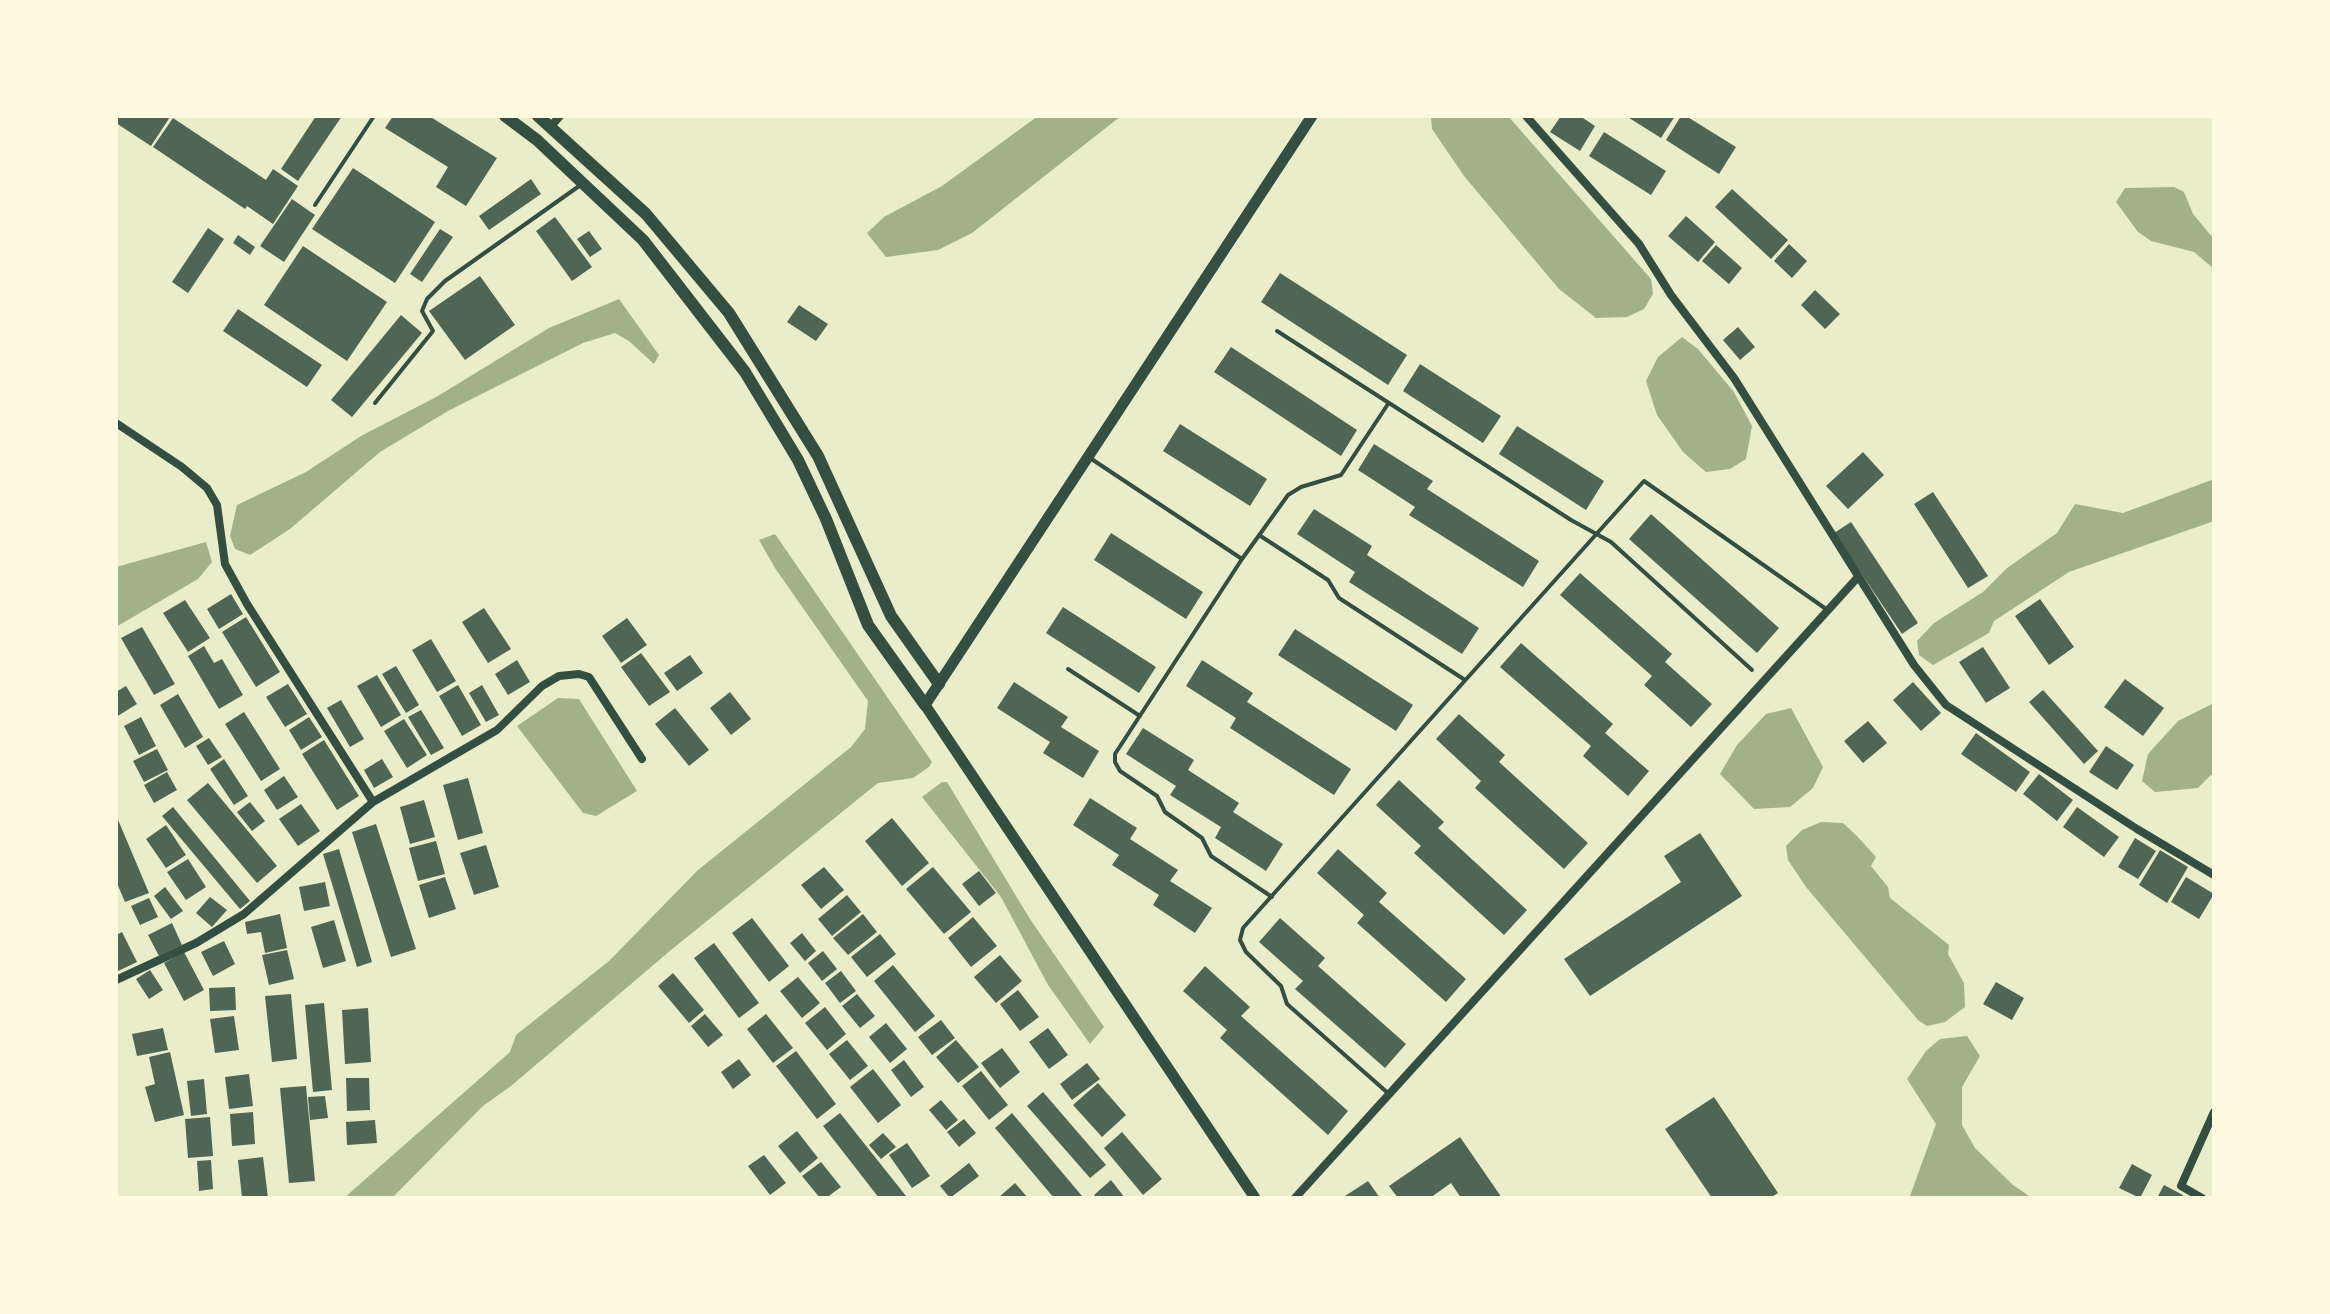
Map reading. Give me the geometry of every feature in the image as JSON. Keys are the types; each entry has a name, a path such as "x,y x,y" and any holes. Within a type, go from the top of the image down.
{"main road":[{"path":"505,116 537,140 643,240 745,372 786,439 826,519 868,625 925,705"},
{"path":"538,116 646,214 729,313 818,456 891,616 939,684"}],"street":[{"path":"551,126 560,116"},
{"path":"1255,1198 925,705 1312,116"},
{"path":"1526,116 1639,244 1671,295 1734,378 1914,665 1946,705 2057,779 2214,875"},
{"path":"116,423 182,467 207,488 217,505 225,564 247,604 373,802"},
{"path":"1295,1198 1858,577"},
{"path":"116,980 196,943 244,914 373,802 497,730 542,686 559,676 579,674 589,677 642,759"},
{"path":"2202,1198 2181,1186 2214,1112"}],"lane":[{"path":"315,205 374,116"},
{"path":"375,403 433,331 422,311 427,299 445,281 584,183"},
{"path":"1277,331 1388,404 1611,542 1752,670"},
{"path":"1272,897 1211,856 1202,838 1165,812 1157,796 1120,771 1115,754 1242,559 1288,495 1301,487 1341,475 1388,404"},
{"path":"1088,457 1242,559"},
{"path":"1390,1094 1287,1004 1281,986 1246,952 1240,940 1243,928 1596,534 1644,481 1826,609"},
{"path":"1259,535 1328,580 1339,598 1465,680"},
{"path":"1068,669 1140,716"}],"shaded area":[{"path":"1038,116 1121,116 972,233 938,250 886,257 867,233 884,217 942,186"},
{"path":"1431,116 1508,116 1651,279 1653,294 1644,309 1627,317 1596,318 1559,289 1464,176 1432,129"},
{"path":"2174,187 2184,192 2193,214 2214,239 2214,269 2194,252 2151,241 2138,232 2116,202 2125,188"},
{"path":"619,299 659,355 654,364 629,341 615,333 583,343 448,411 380,452 290,529 250,555 235,549 230,536 237,505 306,472 361,436 438,396 549,328"},
{"path":"1682,337 1698,349 1734,392 1752,426 1746,459 1730,469 1706,472 1683,452 1657,415 1646,381 1658,357"},
{"path":"2214,479 2214,521 2069,572 1994,621 1989,633 1933,665 1919,655 1917,641 1934,623 1983,592 2007,568 2057,533 2075,504 2123,513"},
{"path":"775,534 932,762 929,767 913,778 878,783 483,1106 392,1198 344,1198 510,1052 516,1035 609,961 698,870 851,747 865,729 868,701 775,568 759,540"},
{"path":"206,542 212,562 198,579 116,627 116,567"},
{"path":"558,698 579,699 637,791 596,816 583,813 517,726"},
{"path":"2214,703 2214,772 2198,788 2155,792 2142,781 2148,754 2178,721"},
{"path":"1791,708 1823,767 1813,788 1790,807 1754,809 1720,774 1737,745 1766,714"},
{"path":"942,782 947,782 1030,919 1104,1027 1090,1044 1048,985 1001,897 922,797"},
{"path":"1821,822 1843,823 1857,836 1876,857 1871,866 1888,887 1890,898 1949,945 1948,954 1964,983 1965,1007 1945,1022 1927,1026 1918,1020 1806,887 1788,860 1786,846 1802,830"},
{"path":"1967,1036 1980,1056 1962,1087 1962,1125 1975,1148 2013,1185 2032,1198 1910,1196 1936,1124 1907,1079 1926,1051 1940,1039"}],"building":[{"path":"116,116 170,117 151,146 116,123"},
{"path":"316,116 342,116 298,181 281,169"},
{"path":"393,116 429,116 497,158 466,206 436,187 448,167 385,128"},
{"path":"1561,116 1580,116 1595,126 1580,151 1550,132"},
{"path":"1626,116 1675,116 1661,138"},
{"path":"1681,116 1686,116 1736,147 1719,174 1666,140"},
{"path":"173,118 266,180 273,169 298,186 273,224 247,206 245,209 153,147"},
{"path":"1604,132 1666,171 1651,195 1589,156"},
{"path":"353,168 435,222 395,283 312,229"},
{"path":"531,179 541,194 489,230 479,216"},
{"path":"1732,189 1788,240 1771,259 1715,207"},
{"path":"292,199 315,215 284,262 260,246"},
{"path":"1686,216 1715,242 1698,262 1668,236"},
{"path":"555,217 592,267 572,281 536,231"},
{"path":"208,228 224,239 188,293 172,282"},
{"path":"440,229 453,237 422,282 410,274"},
{"path":"589,231 602,249 590,257 577,239"},
{"path":"238,235 255,247 250,255 233,243"},
{"path":"1789,244 1807,261 1792,278 1774,261"},
{"path":"1716,245 1742,268 1729,284 1702,261"},
{"path":"303,246 387,302 347,361 264,305"},
{"path":"1280,273 1407,355 1388,385 1261,302"},
{"path":"480,276 515,325 465,360 429,311"},
{"path":"1815,290 1840,314 1825,329 1801,305"},
{"path":"799,305 828,324 816,341 787,322"},
{"path":"238,309 322,365 307,387 223,331"},
{"path":"401,315 422,333 352,417 331,400"},
{"path":"1738,327 1755,347 1740,360 1723,340"},
{"path":"1231,347 1357,430 1341,456 1214,372"},
{"path":"1420,364 1501,416 1483,443 1403,391"},
{"path":"1180,424 1267,479 1250,506 1163,451"},
{"path":"1517,426 1604,481 1586,510 1499,454"},
{"path":"1374,444 1433,481 1427,489 1539,561 1523,587 1409,515 1415,507 1358,470"},
{"path":"1863,452 1884,475 1848,509 1826,486"},
{"path":"1933,492 1988,576 1968,588 1914,504"},
{"path":"1314,509 1372,546 1367,555 1479,628 1462,654 1349,582 1355,572 1297,534"},
{"path":"1651,514 1779,628 1757,653 1629,539"},
{"path":"1851,522 1918,623 1902,634 1834,533"},
{"path":"1111,533 1203,592 1186,619 1094,560"},
{"path":"1580,573 1672,654 1665,662 1712,704 1691,727 1644,685 1652,676 1560,595"},
{"path":"231,594 243,614 219,629 207,609"},
{"path":"2040,599 2074,647 2049,665 2015,616"},
{"path":"185,600 210,638 188,652 163,613"},
{"path":"1063,607 1156,667 1139,693 1046,633"},
{"path":"484,608 511,649 488,663 462,622"},
{"path":"246,617 280,672 256,687 222,632"},
{"path":"627,618 647,645 621,663 602,636"},
{"path":"142,627 175,684 154,695 121,638"},
{"path":"1295,629 1413,705 1396,731 1278,655"},
{"path":"431,639 456,681 437,692 412,650"},
{"path":"1521,643 1613,724 1605,733 1649,771 1628,796 1583,756 1591,746 1500,667"},
{"path":"204,646 214,663 222,659 243,695 219,709 188,656"},
{"path":"1983,647 2010,688 1986,703 1959,662"},
{"path":"641,653 670,692 649,706 621,667"},
{"path":"690,655 703,673 677,691 664,673"},
{"path":"517,660 530,682 508,695 495,674"},
{"path":"1202,660 1253,693 1247,702 1351,769 1334,795 1230,728 1236,718 1186,686"},
{"path":"396,666 419,705 406,713 382,674"},
{"path":"377,675 401,715 381,727 357,686"},
{"path":"2125,679 2164,708 2143,736 2104,707"},
{"path":"1014,682 1068,717 1061,727 1099,751 1083,778 1043,753 1050,742 997,708"},
{"path":"1913,682 1941,713 1921,731 1893,700"},
{"path":"288,684 307,714 285,727 266,697"},
{"path":"458,685 481,725 462,736 439,696"},
{"path":"482,685 499,715 486,722 469,693"},
{"path":"126,686 137,704 116,717 116,692"},
{"path":"2043,690 2098,751 2084,764 2029,702"},
{"path":"730,692 751,719 731,735 710,708"},
{"path":"178,694 203,737 185,748 160,705"},
{"path":"341,700 364,739 350,747 327,708"},
{"path":"675,708 709,750 689,766 655,724"},
{"path":"421,710 444,748 431,755 408,717"},
{"path":"244,712 280,769 261,781 225,724"},
{"path":"1459,714 1505,755 1499,762 1588,843 1564,869 1475,788 1481,781 1436,739"},
{"path":"141,717 156,746 139,755 124,726"},
{"path":"309,717 322,737 301,750 289,730"},
{"path":"404,719 427,755 407,768 384,731"},
{"path":"1868,721 1887,743 1863,763 1844,741"},
{"path":"1143,728 1194,760 1188,770 1239,803 1233,812 1283,844 1266,871 1215,838 1221,827 1170,795 1176,786 1126,754"},
{"path":"1976,733 2030,772 2016,792 1961,754"},
{"path":"209,738 222,757 208,765 196,746"},
{"path":"324,740 359,796 337,810 302,754"},
{"path":"2106,746 2134,765 2117,790 2089,772"},
{"path":"157,749 168,770 144,782 133,761"},
{"path":"224,759 248,796 234,805 210,769"},
{"path":"382,759 393,777 374,788 364,770"},
{"path":"167,772 177,790 154,803 144,785"},
{"path":"2039,774 2073,800 2057,821 2023,794"},
{"path":"284,776 298,797 277,810 264,790"},
{"path":"468,778 483,833 458,840 443,785"},
{"path":"1399,780 1444,822 1438,828 1527,910 1504,935 1414,853 1421,846 1376,805"},
{"path":"208,783 277,866 257,883 187,800"},
{"path":"1090,798 1137,828 1130,839 1178,870 1170,881 1212,908 1195,933 1153,905 1159,895 1112,865 1119,855 1073,825"},
{"path":"424,800 435,837 410,844 400,807"},
{"path":"250,802 265,821 252,831 237,812"},
{"path":"301,804 320,831 298,846 279,819"},
{"path":"173,807 250,901 240,909 162,816"},
{"path":"2077,807 2119,837 2104,857 2063,827"},
{"path":"116,815 149,893 125,902 116,881"},
{"path":"892,818 929,863 902,886 865,841"},
{"path":"376,824 416,949 391,957 352,832"},
{"path":"166,825 186,855 166,868 146,839"},
{"path":"1700,833 1742,896 1590,996 1564,959 1681,882 1664,856"},
{"path":"2135,838 2156,851 2138,879 2118,867"},
{"path":"436,841 445,874 418,881 409,848"},
{"path":"486,845 499,887 474,895 460,853"},
{"path":"339,849 372,962 357,967 323,854"},
{"path":"1338,849 1387,893 1379,902 1466,979 1446,1002 1357,923 1364,915 1317,873"},
{"path":"2160,850 2188,867 2167,903 2139,885"},
{"path":"188,859 206,887 186,900 167,872"},
{"path":"824,867 844,890 821,909 801,885"},
{"path":"933,867 971,912 944,934 906,889"},
{"path":"979,871 996,893 979,906 962,884"},
{"path":"445,877 456,909 429,918 419,885"},
{"path":"2186,877 2214,894 2199,919 2171,902"},
{"path":"325,882 330,906 304,911 299,887"},
{"path":"165,887 183,911 171,919 154,896"},
{"path":"847,895 861,912 832,936 818,919"},
{"path":"210,897 227,910 212,927 196,913"},
{"path":"149,898 158,917 140,925 131,906"},
{"path":"280,914 287,948 265,953 261,932 247,934 245,922"},
{"path":"863,914 877,932 848,955 833,938"},
{"path":"973,917 997,946 971,967 948,938"},
{"path":"752,918 789,966 769,982 732,933"},
{"path":"1280,918 1325,958 1318,966 1406,1044 1385,1068 1295,989 1303,981 1259,942"},
{"path":"334,920 346,961 323,968 311,927"},
{"path":"172,923 182,945 159,956 148,935"},
{"path":"122,932 137,962 116,972 116,935"},
{"path":"802,933 816,951 805,961 790,943"},
{"path":"880,934 896,954 867,977 851,957"},
{"path":"224,941 235,964 213,976 201,952"},
{"path":"714,943 759,1003 739,1018 694,958"},
{"path":"287,950 294,979 269,985 262,955"},
{"path":"823,951 837,969 822,981 808,963"},
{"path":"184,952 204,990 184,1001 164,963"},
{"path":"1000,955 1022,981 996,1003 974,977"},
{"path":"893,965 935,1016 915,1032 874,981"},
{"path":"1205,966 1250,1007 1241,1016 1348,1111 1328,1135 1220,1038 1227,1030 1183,991"},
{"path":"150,970 163,990 149,999 136,979"},
{"path":"841,971 856,991 840,1003 825,983"},
{"path":"673,973 704,1010 689,1023 658,986"},
{"path":"798,977 820,1003 802,1018 780,991"},
{"path":"1996,982 2024,998 2012,1020 1983,1004"},
{"path":"235,987 236,1010 210,1011 209,988"},
{"path":"1018,990 1039,1017 1020,1031 1000,1004"},
{"path":"291,994 297,1059 272,1062 265,996"},
{"path":"857,994 875,1016 860,1028 842,1006"},
{"path":"324,1003 332,1090 313,1092 305,1005"},
{"path":"825,1007 846,1034 827,1050 805,1023"},
{"path":"368,1008 371,1062 345,1064 342,1010"},
{"path":"705,1014 723,1035 708,1047 691,1026"},
{"path":"766,1014 793,1048 773,1063 747,1029"},
{"path":"234,1016 239,1050 215,1053 210,1019"},
{"path":"941,1020 955,1038 932,1055 918,1037"},
{"path":"886,1023 907,1049 890,1063 869,1037"},
{"path":"163,1028 168,1050 137,1056 132,1034"},
{"path":"1048,1028 1068,1055 1049,1069 1029,1042"},
{"path":"847,1040 868,1066 850,1080 829,1054"},
{"path":"956,1040 979,1067 958,1083 936,1057"},
{"path":"1002,1048 1020,1072 1000,1088 981,1063"},
{"path":"796,1051 836,1104 817,1119 776,1066"},
{"path":"170,1052 184,1115 155,1122 145,1087 155,1084 149,1057"},
{"path":"739,1059 751,1075 733,1089 721,1072"},
{"path":"904,1060 924,1087 911,1097 891,1070"},
{"path":"1087,1063 1100,1079 1072,1100 1060,1084"},
{"path":"873,1069 901,1105 878,1123 850,1087"},
{"path":"981,1071 1008,1105 989,1120 962,1086"},
{"path":"249,1074 253,1106 229,1109 225,1077"},
{"path":"346,1078 369,1078 370,1110 347,1111"},
{"path":"204,1079 207,1114 191,1116 187,1081"},
{"path":"1098,1083 1126,1115 1102,1137 1073,1105"},
{"path":"306,1086 315,1181 289,1183 280,1088"},
{"path":"1043,1092 1106,1165 1090,1178 1027,1106"},
{"path":"325,1096 328,1118 310,1120 308,1097"},
{"path":"1714,1097 1778,1193 1770,1198 1712,1198 1665,1129"},
{"path":"941,1100 958,1120 946,1130 929,1110"},
{"path":"253,1112 255,1144 232,1146 230,1114"},
{"path":"840,1113 906,1196 904,1198 879,1198 823,1126"},
{"path":"1012,1113 1082,1196 1080,1198 1054,1198 995,1128"},
{"path":"210,1117 213,1156 188,1158 185,1119"},
{"path":"964,1119 976,1133 959,1147 947,1132"},
{"path":"375,1120 377,1143 347,1145 346,1122"},
{"path":"797,1131 818,1158 800,1173 778,1146"},
{"path":"1122,1132 1162,1179 1143,1195 1104,1148"},
{"path":"883,1133 896,1147 881,1159 869,1145"},
{"path":"1460,1137 1502,1198 1461,1198 1451,1183 1430,1198 1398,1198 1389,1186"},
{"path":"907,1143 930,1176 912,1188 889,1155"},
{"path":"764,1155 786,1183 770,1195 748,1166"},
{"path":"263,1157 268,1198 242,1198 238,1160"},
{"path":"211,1160 213,1189 199,1191 197,1161"},
{"path":"821,1162 841,1187 826,1198 820,1198 802,1176"},
{"path":"969,1163 979,1176 950,1198 940,1186"},
{"path":"2132,1164 2152,1175 2140,1198 2119,1188"},
{"path":"1111,1180 1125,1198 1097,1198 1094,1195"},
{"path":"1368,1181 1380,1198 1342,1198"},
{"path":"1015,1183 1028,1198 998,1198"},
{"path":"2164,1185 2183,1195 2181,1198 2157,1198"}]}
